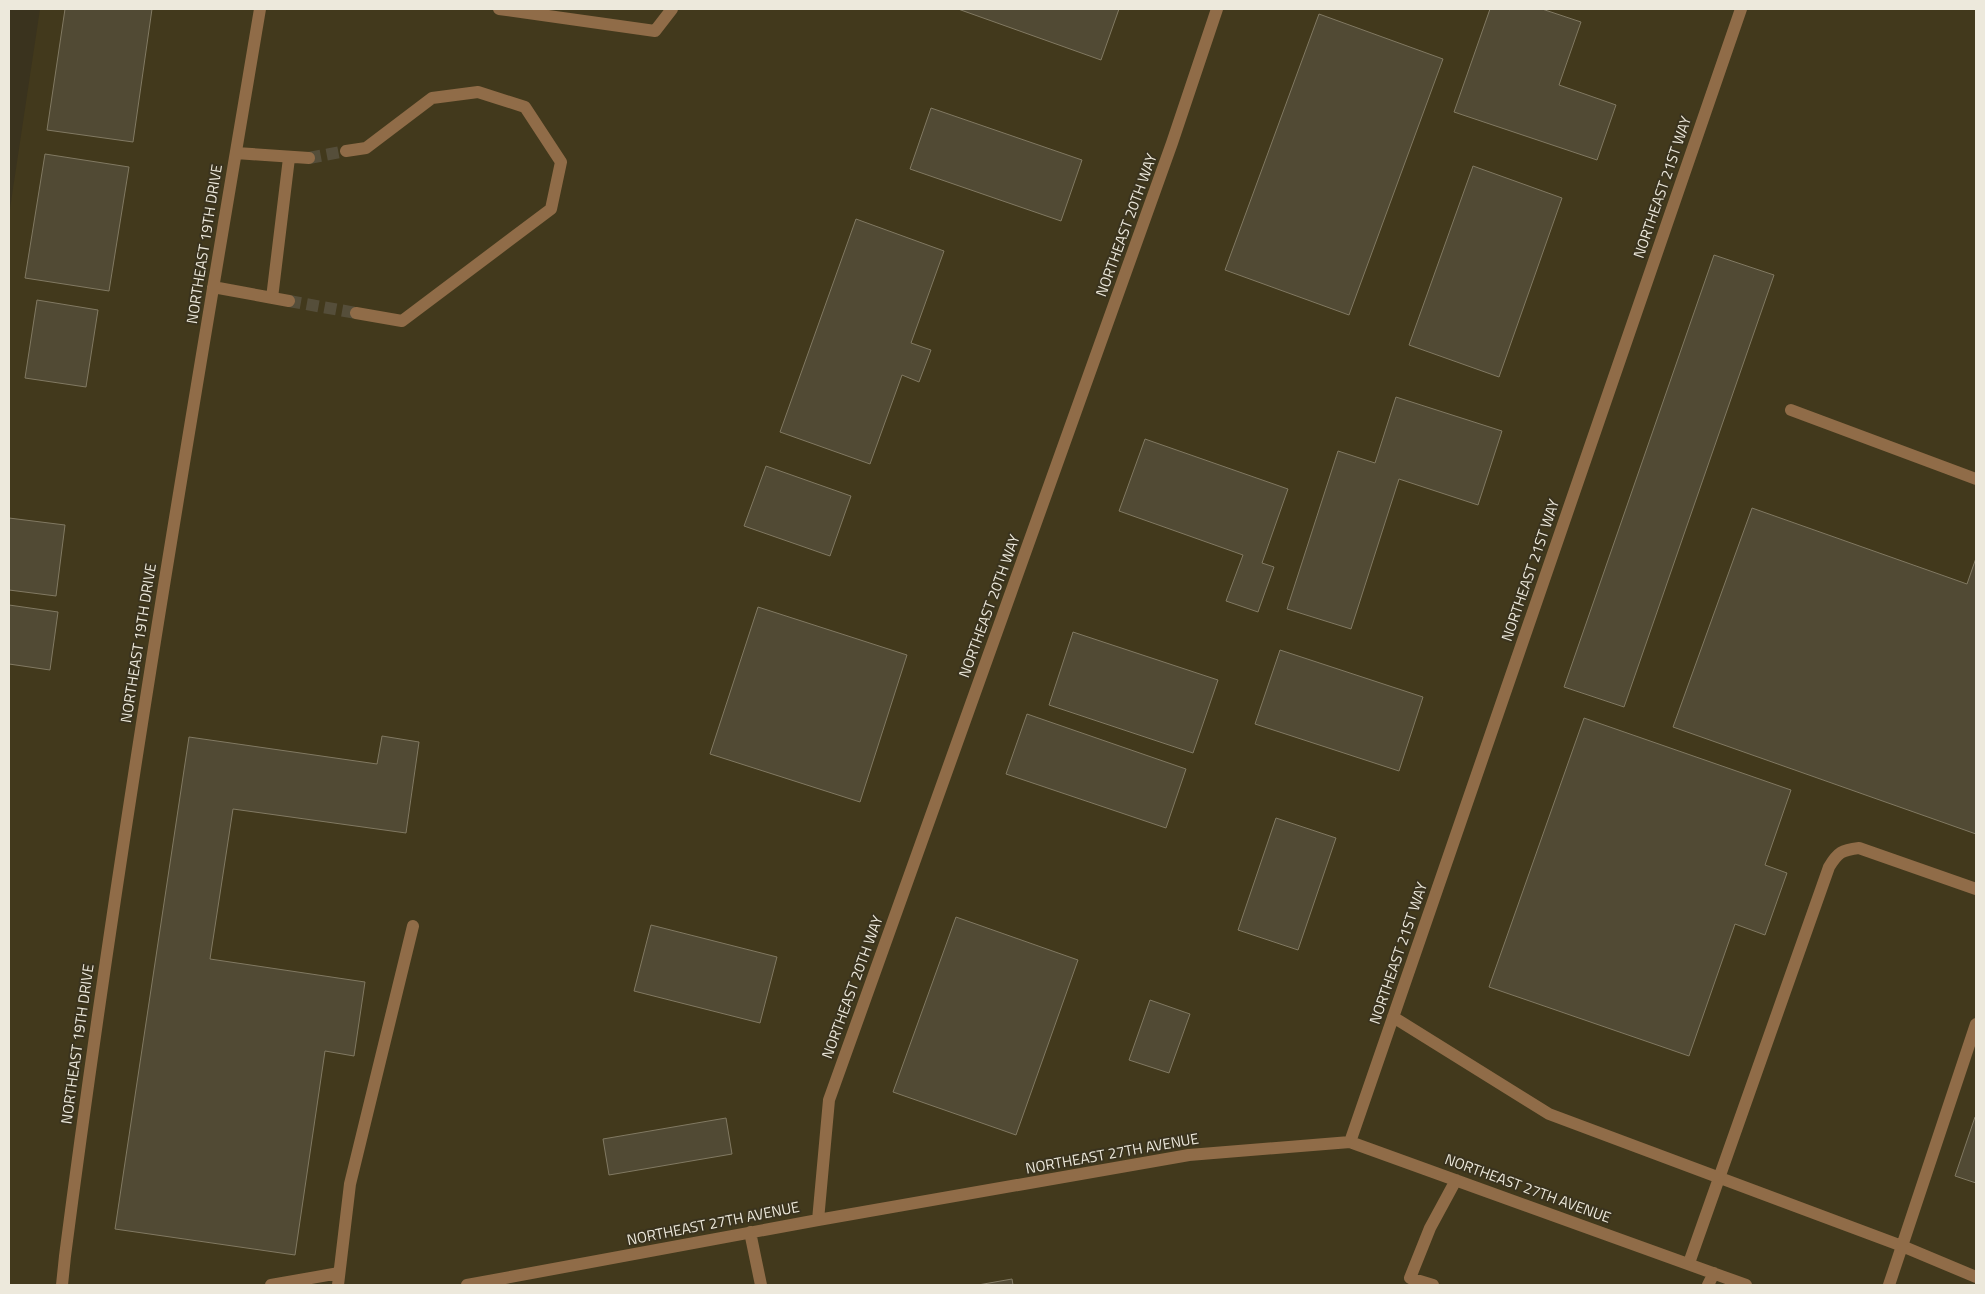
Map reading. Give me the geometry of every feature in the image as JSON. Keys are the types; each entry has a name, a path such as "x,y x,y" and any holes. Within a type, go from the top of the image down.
{"street":[{"name":"NORTHEAST 19TH DRIVE","path":"62,1285 64,1256 92,1046 144,705 260,9"},
{"path":"499,9 655,31 672,9"},
{"name":"NORTHEAST 20TH WAY","path":"818,1220 829,1100 1162,171 1217,9"},
{"name":"NORTHEAST 21ST WAY","path":"1350,1142 1741,9"},
{"path":"346,151 366,148 432,98 478,92 525,107 560,162 552,209 402,321 356,312"},
{"path":"236,153 309,158"},
{"path":"272,298 289,158"},
{"path":"213,287 289,301"},
{"path":"1791,410 1976,479"},
{"path":"1689,1264 1828,867 1835,856 1845,849 1859,848 1976,889"},
{"path":"271,1285 339,1279 350,1184 414,926"},
{"path":"1393,1017 1549,1114 1719,1176 1902,1246 1976,1277"},
{"path":"1889,1285 1976,1024"},
{"name":"NORTHEAST 27TH AVENUE","path":"467,1285 750,1232 1189,1155 1350,1142 1746,1285"},
{"path":"1433,1285 1410,1278 1430,1228 1456,1180"},
{"path":"750,1232 761,1285"},
{"path":"1708,1285 1714,1273"}],"shaded area":[{"path":"40,9 1976,9 1976,1285 9,1285 9,215"}],"building":[{"path":"65,9 152,9 133,142 47,130"},
{"path":"958,9 1119,9 1101,60"},
{"path":"1490,9 1542,9 1581,22 1559,85 1616,105 1597,160 1454,112"},
{"path":"1319,14 1443,59 1349,315 1225,270"},
{"path":"931,108 1082,160 1061,221 910,169"},
{"path":"45,154 129,167 109,291 25,278"},
{"path":"1473,166 1562,198 1499,377 1409,345"},
{"path":"856,219 944,251 911,343 931,350 919,382 902,375 870,464 780,432"},
{"path":"1714,255 1774,275 1624,707 1564,687"},
{"path":"37,300 98,310 86,387 25,378"},
{"path":"1396,397 1502,431 1478,505 1399,479 1351,629 1287,609 1338,451 1375,463"},
{"path":"1145,439 1288,489 1262,563 1274,567 1258,612 1226,601 1243,555 1119,511"},
{"path":"766,466 851,496 830,556 744,526"},
{"path":"1752,508 1967,584 1976,558 1976,834 1673,727"},
{"path":"9,518 65,525 56,596 9,590"},
{"path":"9,605 58,612 50,670 9,664"},
{"path":"758,607 907,655 860,802 710,754"},
{"path":"1073,632 1218,680 1193,753 1049,705"},
{"path":"1280,650 1423,697 1399,771 1255,724"},
{"path":"1027,714 1186,769 1166,828 1006,774"},
{"path":"1584,718 1791,790 1765,865 1787,873 1765,935 1735,924 1689,1056 1489,987"},
{"path":"382,736 419,742 406,833 233,809 210,959 365,982 354,1056 325,1051 295,1255 115,1229 189,737 377,764"},
{"path":"1276,818 1336,838 1298,950 1238,930"},
{"path":"956,917 1078,960 1016,1135 893,1092"},
{"path":"651,925 777,957 760,1023 634,991"},
{"path":"1150,1000 1190,1014 1169,1073 1129,1060"},
{"path":"726,1118 732,1154 609,1175 603,1139"},
{"path":"1976,1118 1976,1183 1955,1176"},
{"path":"1012,1279 1013,1285 978,1285"}],"tunnel":[{"path":"309,158 346,151"},
{"path":"289,301 356,313"}]}
